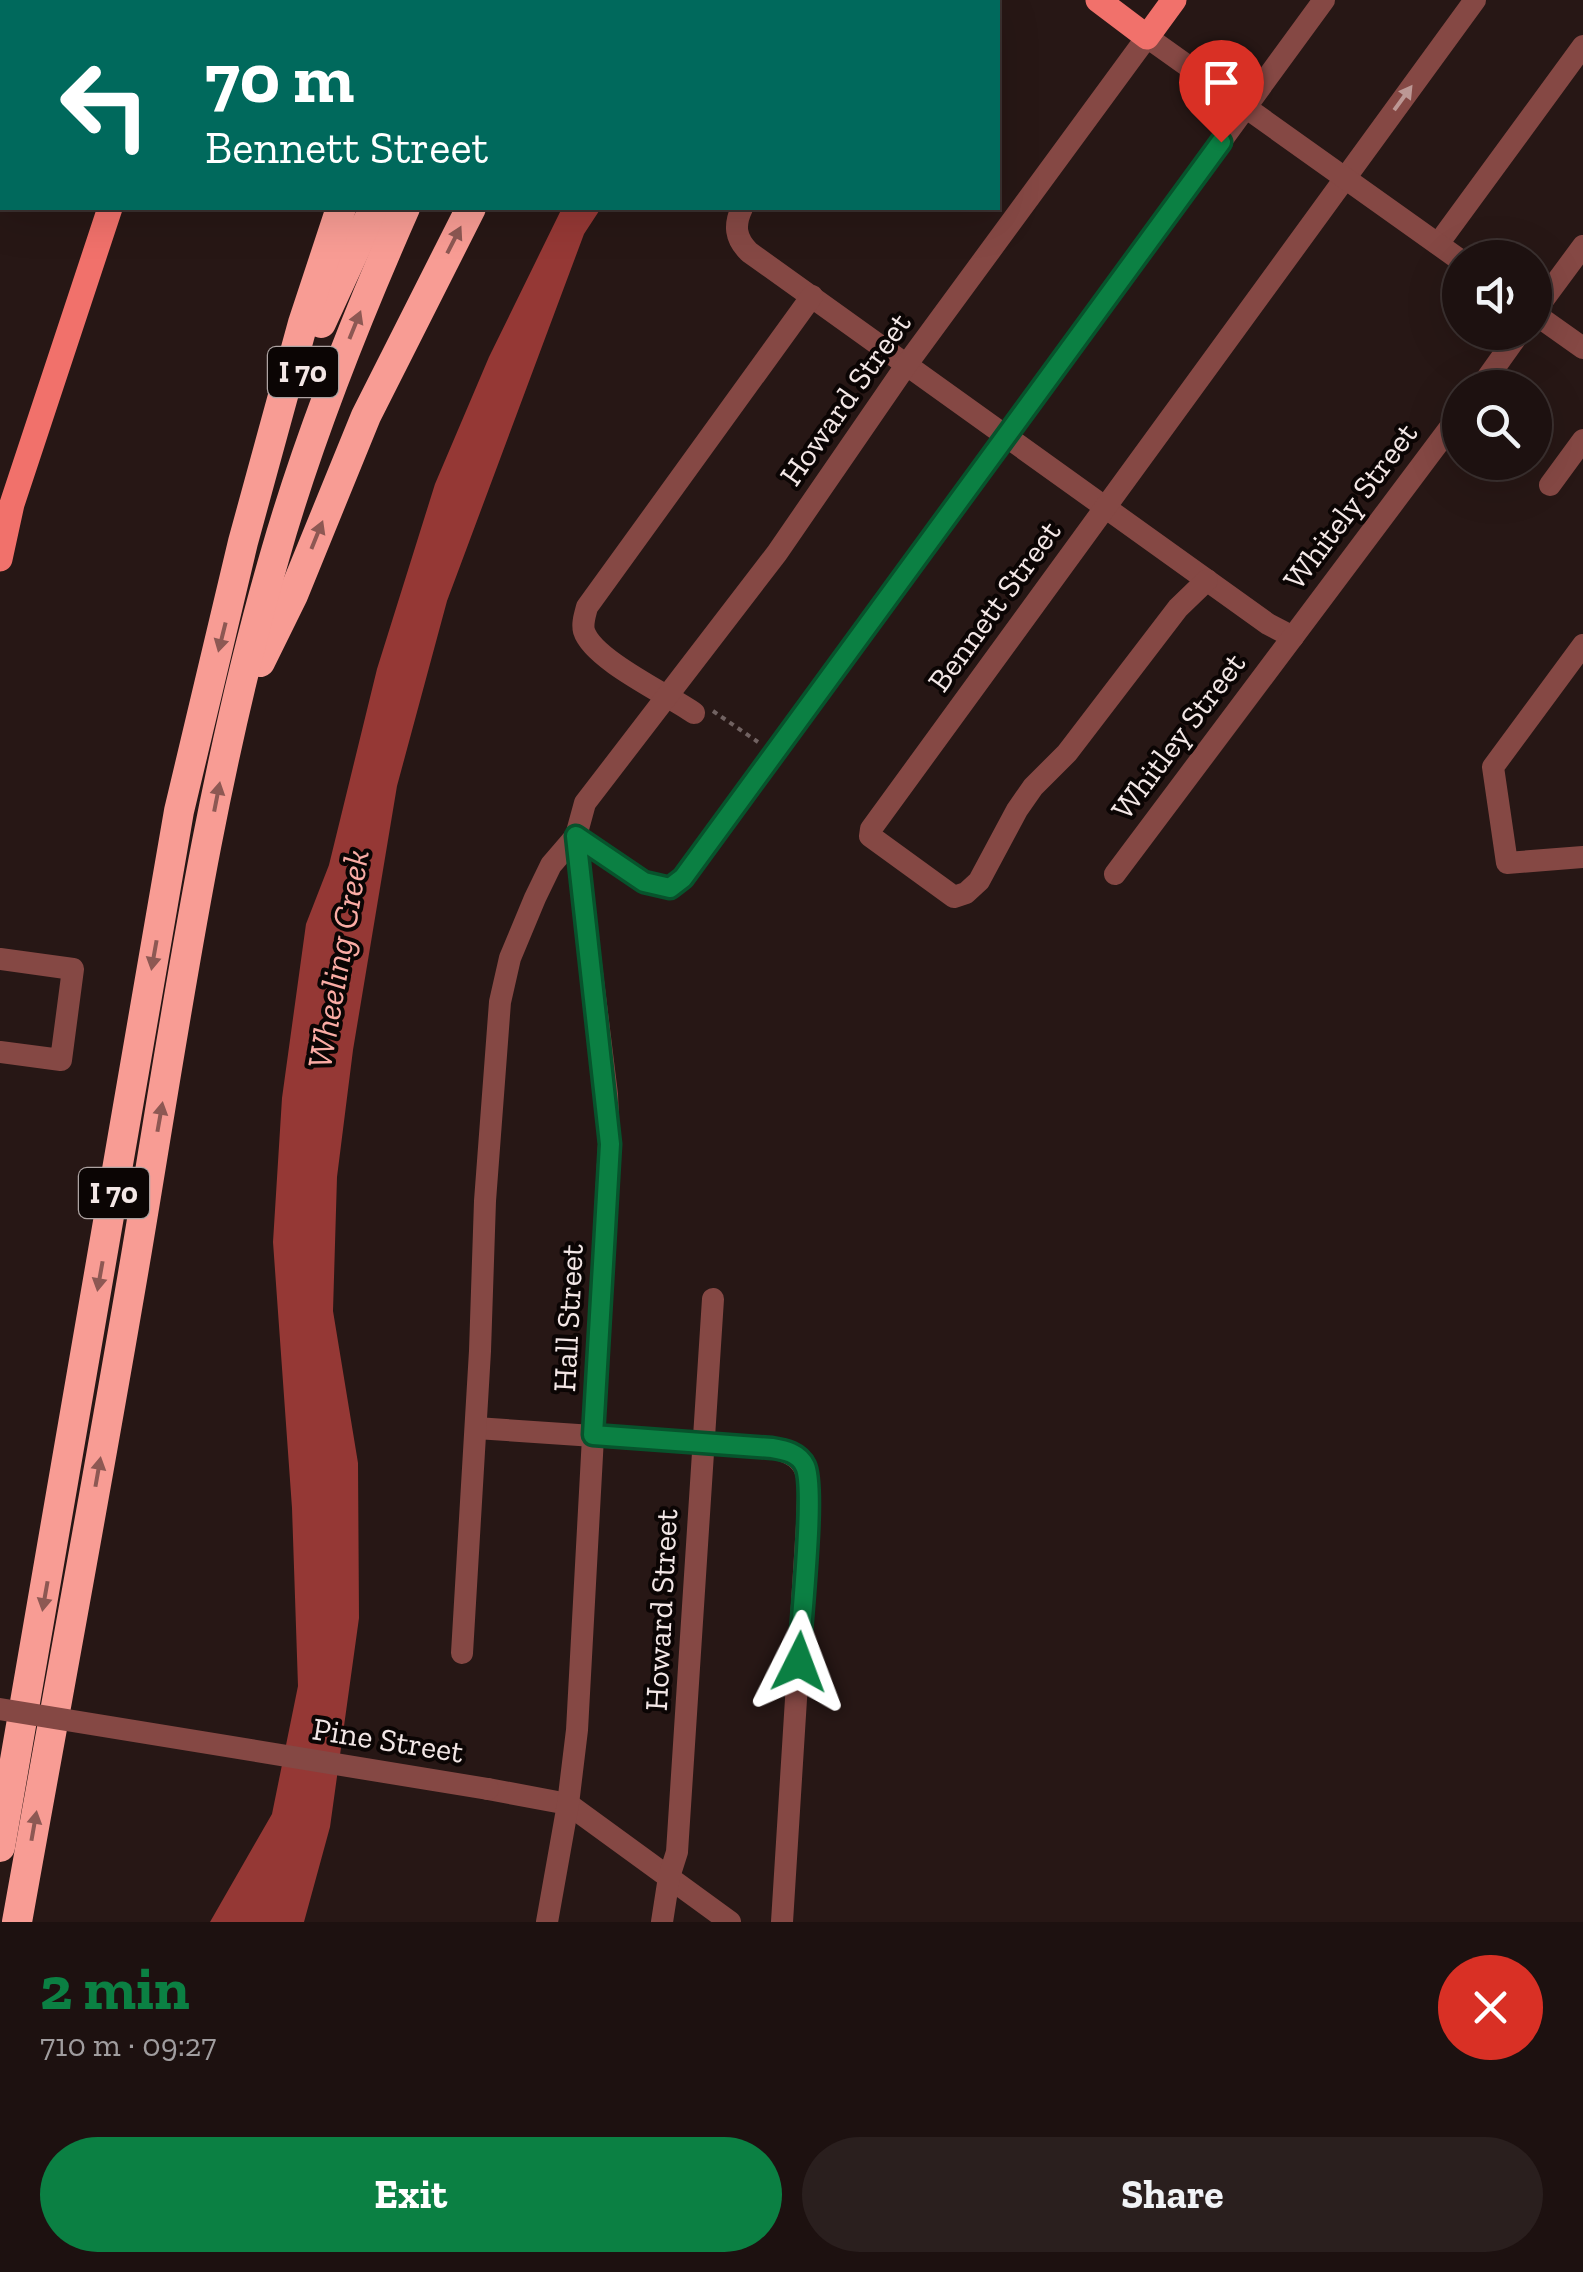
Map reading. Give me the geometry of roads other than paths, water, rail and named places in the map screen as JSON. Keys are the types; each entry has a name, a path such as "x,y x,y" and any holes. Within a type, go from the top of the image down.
{"highway":[{"path":"242,542 302,323 340,210"},
{"name":"I 70","path":"0,1848 179,810 242,542 320,324 373,210"},
{"name":"I 70","path":"17,1922 184,974 233,719 297,484 342,355 405,210"},
{"path":"233,719 293,595 366,416 470,210"}],"main road":[{"path":"1098,0 1146,37"},
{"name":"Howard Street","path":"1146,37 1174,0"},
{"path":"0,559 6,502 109,210"}],"street":[{"path":"576,836 644,882 670,888 706,849 1324,0"},
{"name":"Bennett Street","path":"1206,580 1178,608 1067,752 1033,787 973,888 954,896 870,836 871,829 1475,0"},
{"path":"1146,37 1442,247"},
{"name":"Howard Street","path":"462,1653 485,1200 500,1002 510,958 535,898 551,865 576,836 586,803 777,553 907,364 1146,37"},
{"path":"1438,244 1583,46"},
{"path":"741,210 736,230 740,243 1206,580 1293,637"},
{"path":"1552,289 1583,246"},
{"path":"702,711 626,673 591,644 584,630 587,607 812,296"},
{"path":"1552,325 1583,348"},
{"name":"Whitely Street","path":"1293,637 1442,438"},
{"path":"1550,485 1583,440"},
{"name":"Whitley Street","path":"1115,874 1293,637"},
{"path":"1580,653 1492,767 1507,863 1583,857"},
{"name":"Hall Street","path":"547,1922 568,1804 576,1730 610,1144 576,836"},
{"path":"0,959 74,968 61,1060 0,1052"},
{"name":"Howard Street","path":"662,1922 669,1877 678,1852 713,1299"},
{"path":"476,1428 747,1445 787,1450 804,1462 807,1473 782,1922"},
{"name":"Pine Street","path":"0,1709 568,1804 726,1921"}],"water":[{"name":"Wheeling Creek","path":"561,210 600,210 584,234 447,601 397,786 353,1050 337,1177 333,1311 358,1463 359,1618 330,1827 304,1922 210,1922 272,1814 298,1686 292,1508 273,1242 282,1098 306,924 329,865 377,669 435,484 489,357"}]}
